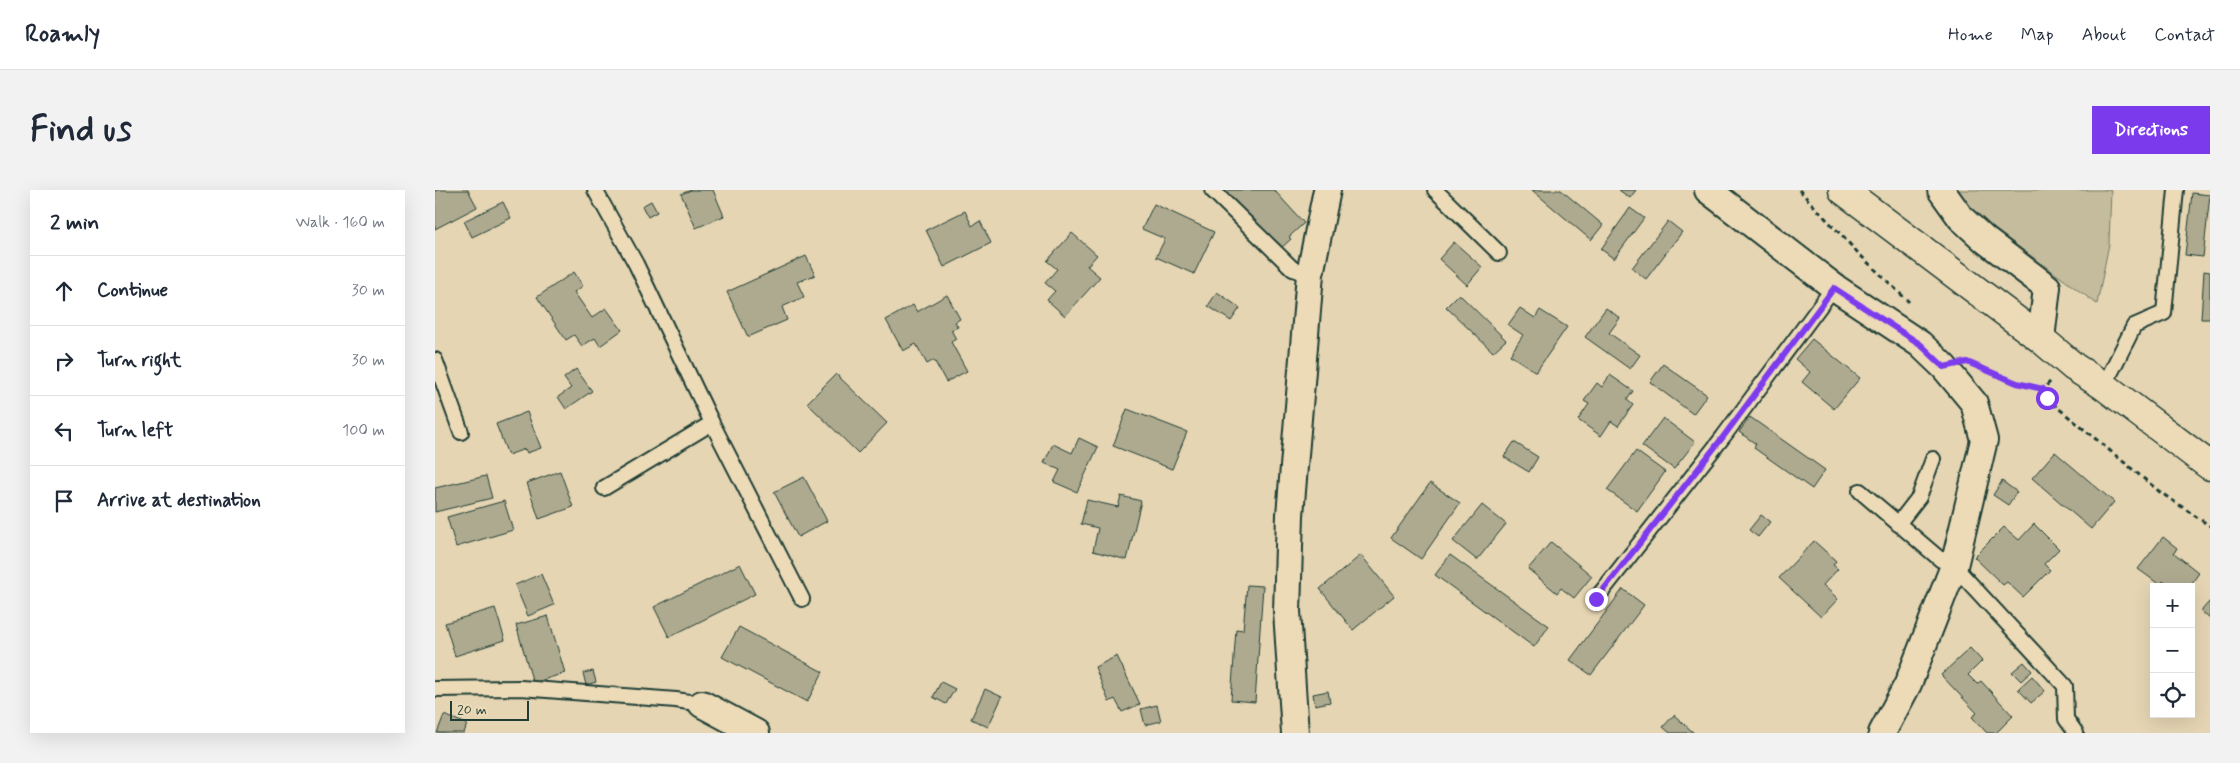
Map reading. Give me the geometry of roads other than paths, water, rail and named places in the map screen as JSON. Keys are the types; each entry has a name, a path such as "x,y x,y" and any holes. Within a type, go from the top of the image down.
{"main road":[{"path":"1843,190 2074,367 2104,386 2210,466"}],"street":[{"path":"1290,732 1287,611 1290,515 1310,274 1327,190"},
{"path":"1708,190 1834,288 1920,344 1944,367 1974,404 1984,440 1955,561 1908,684 1882,733"},
{"path":"1941,190 1961,218 1985,240 2047,288 2041,340"},
{"path":"702,704 756,733"}],"lane":[{"path":"595,190 636,264 712,423 802,599"},
{"path":"1212,190 1293,269 1310,274"},
{"path":"1435,190 1499,253"},
{"path":"2104,386 2134,326 2163,313 2176,190"},
{"path":"1596,599 1723,437 1834,288"},
{"path":"435,360 461,432"},
{"path":"604,488 712,423"},
{"path":"1898,524 1919,497 1933,459"},
{"path":"1859,490 1941,560 1955,561 2065,686 2065,719 2076,733"},
{"path":"435,689 521,688 676,700 702,704"}]}
